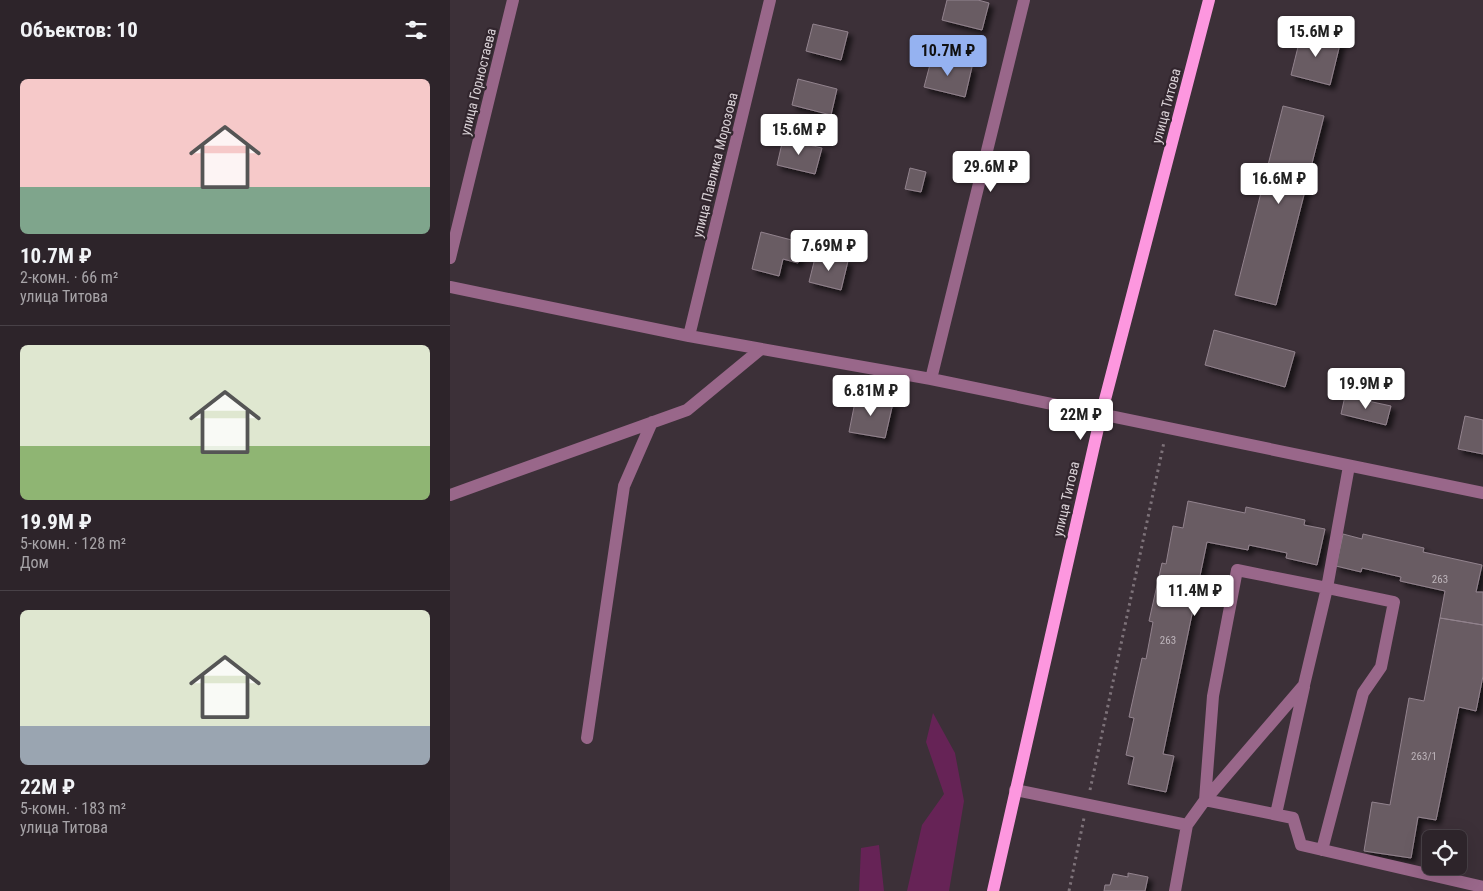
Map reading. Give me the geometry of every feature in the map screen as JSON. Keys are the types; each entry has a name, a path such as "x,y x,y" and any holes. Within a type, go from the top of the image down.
{"main road":[{"name":"улица Титова","path":"993,891 1101,415 1209,0"}],"street":[{"name":"улица Горностаева","path":"450,258 513,0"},
{"name":"улица Павлика Морозова","path":"689,336 770,0"},
{"path":"930,379 1024,0"},
{"path":"450,287 689,336 930,379 1483,493"},
{"path":"450,495 687,410 761,349"},
{"path":"587,738 624,486 652,422"},
{"path":"1276,814 1327,588 1349,466"},
{"path":"1205,800 1213,696 1238,570 1394,602 1381,667 1363,694 1322,850"},
{"path":"1174,891 1188,825 1205,800 1304,685"},
{"path":"1015,790 1188,825"},
{"path":"1205,800 1292,818 1301,845 1483,887"}],"path":[{"path":"1068,891 1166,428"}],"shaded area":[{"path":"933,713 955,753 964,801 949,891 907,891 922,825 944,794 926,742"},
{"path":"879,845 884,891 859,891 861,848"}],"building":[{"path":"947,0 978,0 989,3 982,30 942,20"},
{"path":"813,24 848,32 841,60 806,51"},
{"path":"1302,31 1341,40 1330,85 1291,75"},
{"path":"932,57 972,67 965,97 924,87"},
{"path":"798,79 837,89 831,115 792,105"},
{"path":"1283,106 1324,116 1276,305 1235,295"},
{"path":"783,139 822,148 815,174 777,165"},
{"path":"910,168 926,172 921,192 905,189"},
{"path":"761,232 803,243 798,263 783,259 779,276 752,269"},
{"path":"816,254 848,261 841,290 809,282"},
{"path":"1214,330 1295,352 1285,387 1205,365"},
{"path":"1345,396 1391,406 1386,425 1341,414"},
{"path":"856,397 893,403 885,438 849,432"},
{"path":"1465,416 1483,420 1483,454 1458,449"},
{"path":"1188,501 1245,513 1246,507 1305,520 1304,525 1325,529 1317,565 1286,558 1287,553 1249,545 1248,550 1207,542 1163,754 1174,756 1166,792 1128,784 1134,757 1126,755 1134,718 1129,717 1142,658 1146,659 1153,622 1149,621 1162,563 1166,564 1173,526 1183,528"},
{"path":"1343,534 1362,539 1363,534 1424,548 1423,552 1482,565 1476,592 1483,592 1483,625 1440,618 1445,591 1400,581 1401,577 1362,568 1361,572 1336,566"},
{"path":"1440,618 1483,625 1483,676 1476,711 1459,707 1436,820 1418,817 1411,858 1364,851 1372,802 1390,805 1409,698 1424,701"},
{"path":"1128,873 1148,877 1145,891 1104,891 1105,885 1110,885 1113,874 1128,877"}]}
